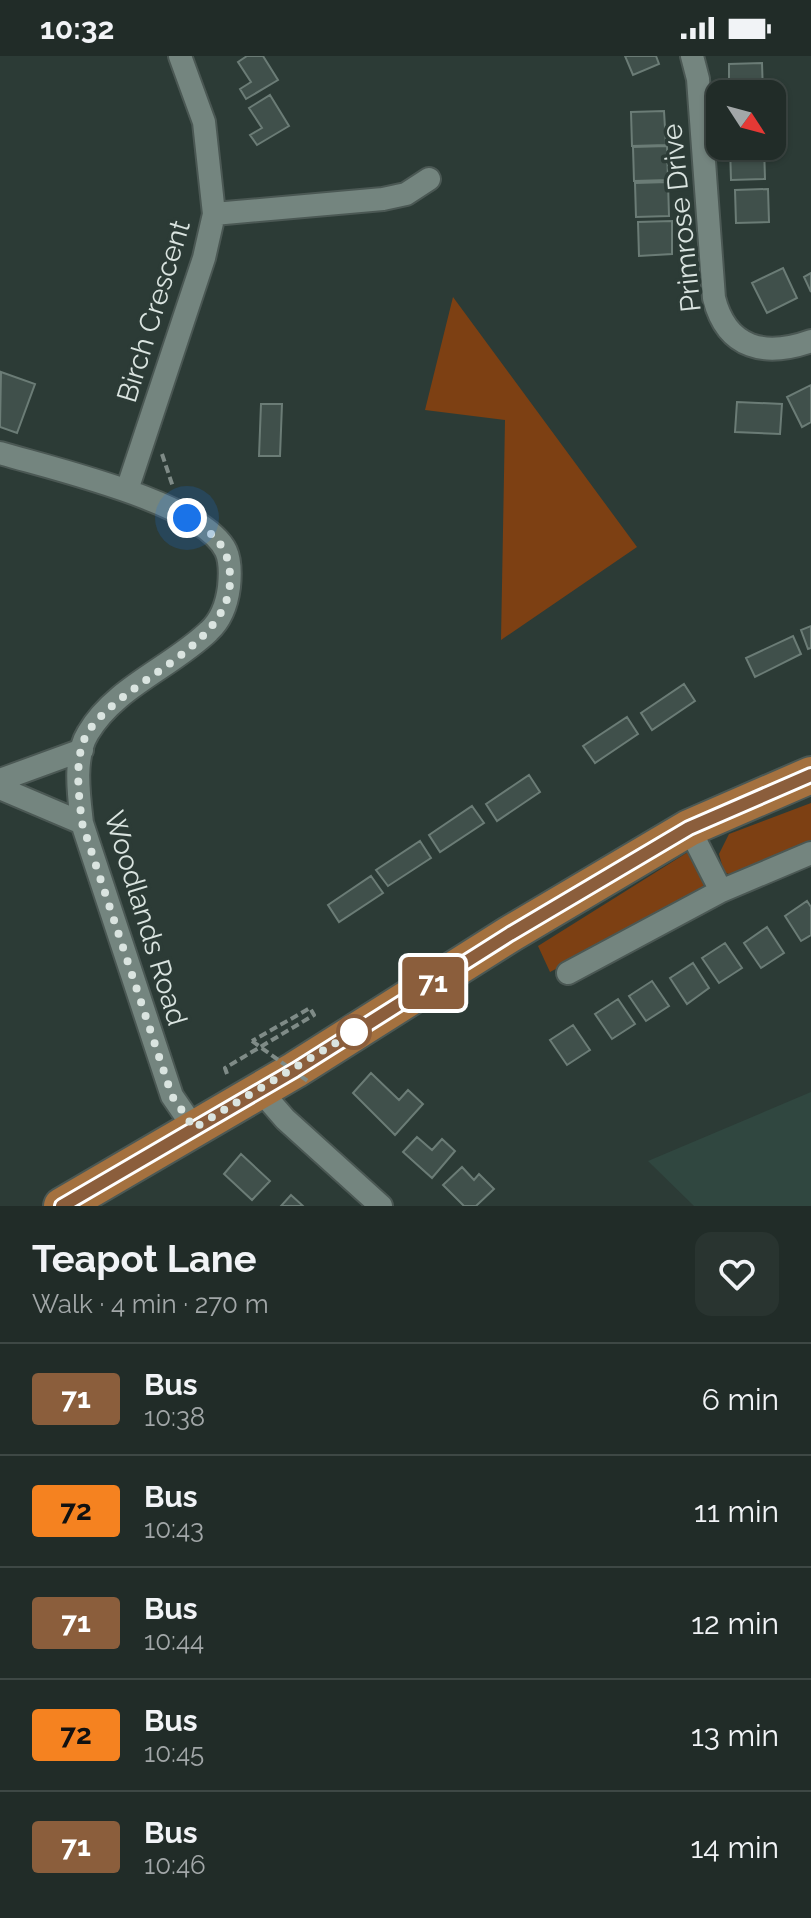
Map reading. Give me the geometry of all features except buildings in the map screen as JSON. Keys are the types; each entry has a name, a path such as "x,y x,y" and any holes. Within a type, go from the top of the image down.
{"main road":[{"path":"62,1206 194,1128 237,1077 689,828 811,775"}],"street":[{"name":"Birch Crescent","path":"127,490 199,272 214,214 204,122 180,56"},
{"name":"Primrose Drive","path":"692,56 698,79 714,298 720,320 751,346 782,351 811,341"},
{"path":"214,214 383,199 406,194 429,179"},
{"name":"Woodlands Road","path":"0,453 127,490 204,527 226,550 231,576 227,603 212,629 102,715 86,734 79,788 82,823 172,1096 194,1128"},
{"path":"0,780 82,750"},
{"path":"0,788 82,823"},
{"path":"689,828 721,891"},
{"path":"568,973 721,891 811,853"},
{"path":"237,1077 381,1206"}],"path":[{"path":"237,1077 238,1061 250,1053 263,1045 314,1015 310,1008 252,1041 263,1050 309,1082"}],"shaded area":[{"path":"453,297 637,547 501,640 505,420 425,410"},
{"path":"811,803 811,846 738,878 724,872 719,854 729,834"},
{"path":"688,852 706,882 698,894 550,972 538,946"},
{"path":"811,1092 811,1206 694,1206 648,1161"}],"bus line":[{"name":"71","path":"62,1206 295,1070 510,934 689,828 811,775"}],"route":[{"path":"187,518 204,527 226,550 231,576 227,603 212,629 128,692 86,734 79,788 82,823 172,1096 194,1128 354,1032"}]}
